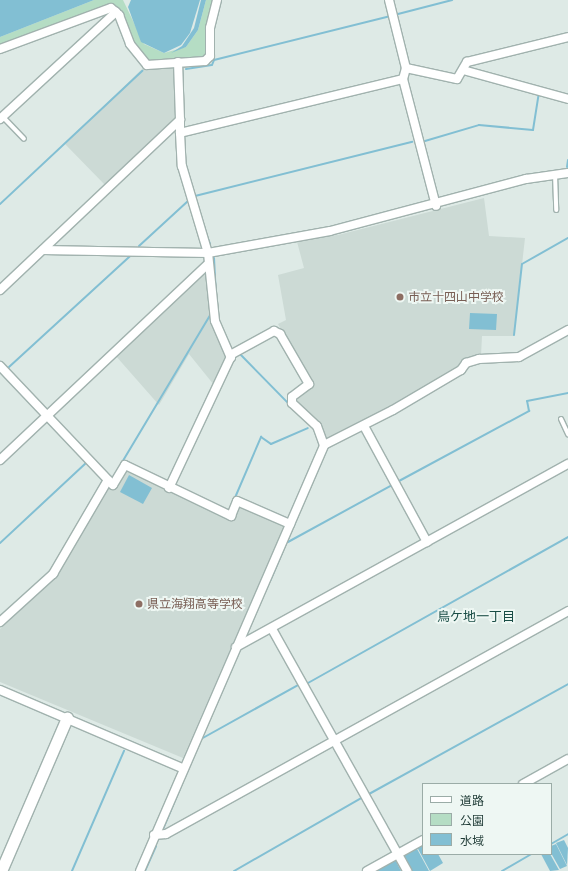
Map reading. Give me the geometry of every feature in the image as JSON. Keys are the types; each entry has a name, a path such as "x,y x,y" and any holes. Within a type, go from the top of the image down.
{"street":[{"path":"0,49 96,11 111,8 116,12 142,61 156,66 208,59 210,28 217,0"},
{"path":"389,0 406,68 404,79 436,206"},
{"path":"1,118 116,12"},
{"path":"406,68 451,79 457,79 466,62 568,37"},
{"path":"178,62 182,166 208,253 215,322 230,358"},
{"path":"463,70 568,99"},
{"path":"180,133 404,79"},
{"path":"0,290 180,120"},
{"path":"43,250 208,253 330,231 436,206 555,174 568,173"},
{"path":"0,460 208,264"},
{"path":"140,871 182,768 324,445 364,426 457,373 466,364 479,359 519,357 568,330"},
{"path":"169,488 230,358 274,332 280,334 309,384 292,397 292,403 317,426 324,445"},
{"path":"0,366 113,485 125,465 169,488 231,516 237,501 290,524"},
{"path":"364,426 427,542"},
{"path":"236,647 272,629 568,464"},
{"path":"0,622 52,574 108,480"},
{"path":"154,835 166,834 336,742 568,611"},
{"path":"272,629 407,871"},
{"path":"0,690 182,768"},
{"path":"1,871 67,718"},
{"path":"525,783 568,759"},
{"path":"367,871 422,841"}],"lane":[{"path":"1,118 24,139"},
{"path":"555,174 556,210"},
{"path":"561,420 568,434"}],"shaded area":[{"path":"177,68 177,118 105,185 65,144 142,69"},
{"name":"市立十四山中学校","path":"484,198 489,236 525,238 514,336 482,336 481,356 464,360 452,371 330,440 325,438 294,400 313,387 278,324 286,320 278,275 304,268 296,238 338,235"},
{"path":"207,270 211,318 227,360 214,385 189,354 159,405 115,355"},
{"name":"県立海翔高等学校","path":"125,469 231,520 242,505 285,524 183,758 0,682 0,629 57,576 110,487 113,490"}],"green space":[{"path":"94,0 123,0 144,44 164,53 186,47 198,30 206,0 215,0 208,58 151,63 142,57 110,6 106,5 0,47 0,37"}],"water":[{"path":"0,0 94,0 0,37"},
{"path":"131,0 200,0 190,33 181,45 164,53 141,42 128,7"},
{"path":"201,0 206,0 198,30 186,47 171,53 182,46 194,28"},
{"path":"470,313 497,314 496,330 469,329"},
{"path":"129,475 152,488 143,504 120,492"},
{"path":"564,840 568,848 567,865 556,843"},
{"path":"422,844 422,855 439,855 443,863 430,871 417,847"},
{"path":"556,844 567,866 560,869 552,855 552,846"},
{"path":"416,847 429,871 412,871 403,855"},
{"path":"542,855 551,855 559,870 550,871"},
{"path":"395,859 401,871 373,871"}],"waterway":[{"path":"398,14 452,0"},
{"path":"186,69 212,65 214,60 391,16"},
{"path":"182,65 183,94"},
{"path":"0,204 142,71"},
{"path":"425,141 479,125 533,130 539,94"},
{"path":"195,196 412,142"},
{"path":"567,167 568,160"},
{"path":"139,246 189,200"},
{"path":"206,234 210,244"},
{"path":"514,335 522,264 568,238"},
{"path":"9,367 130,256"},
{"path":"214,258 216,293"},
{"path":"121,464 210,315"},
{"path":"239,353 290,405"},
{"path":"399,481 529,411 527,401 568,393"},
{"path":"234,500 261,437 271,444 308,428"},
{"path":"270,581 323,457"},
{"path":"0,543 86,463"},
{"path":"288,542 392,485"},
{"path":"308,683 568,537"},
{"path":"201,739 300,684"},
{"path":"369,794 568,684"},
{"path":"72,871 124,751"},
{"path":"163,829 181,786"},
{"path":"234,871 363,797"},
{"path":"552,843 568,834"},
{"path":"145,871 156,846"},
{"path":"502,871 530,855"}],"place":[{"name":"市立十四山中学校","path":"400,297"},
{"name":"県立海翔高等学校","path":"139,604"}],"district":[{"name":"鳥ケ地一丁目","path":"476,616"}]}
